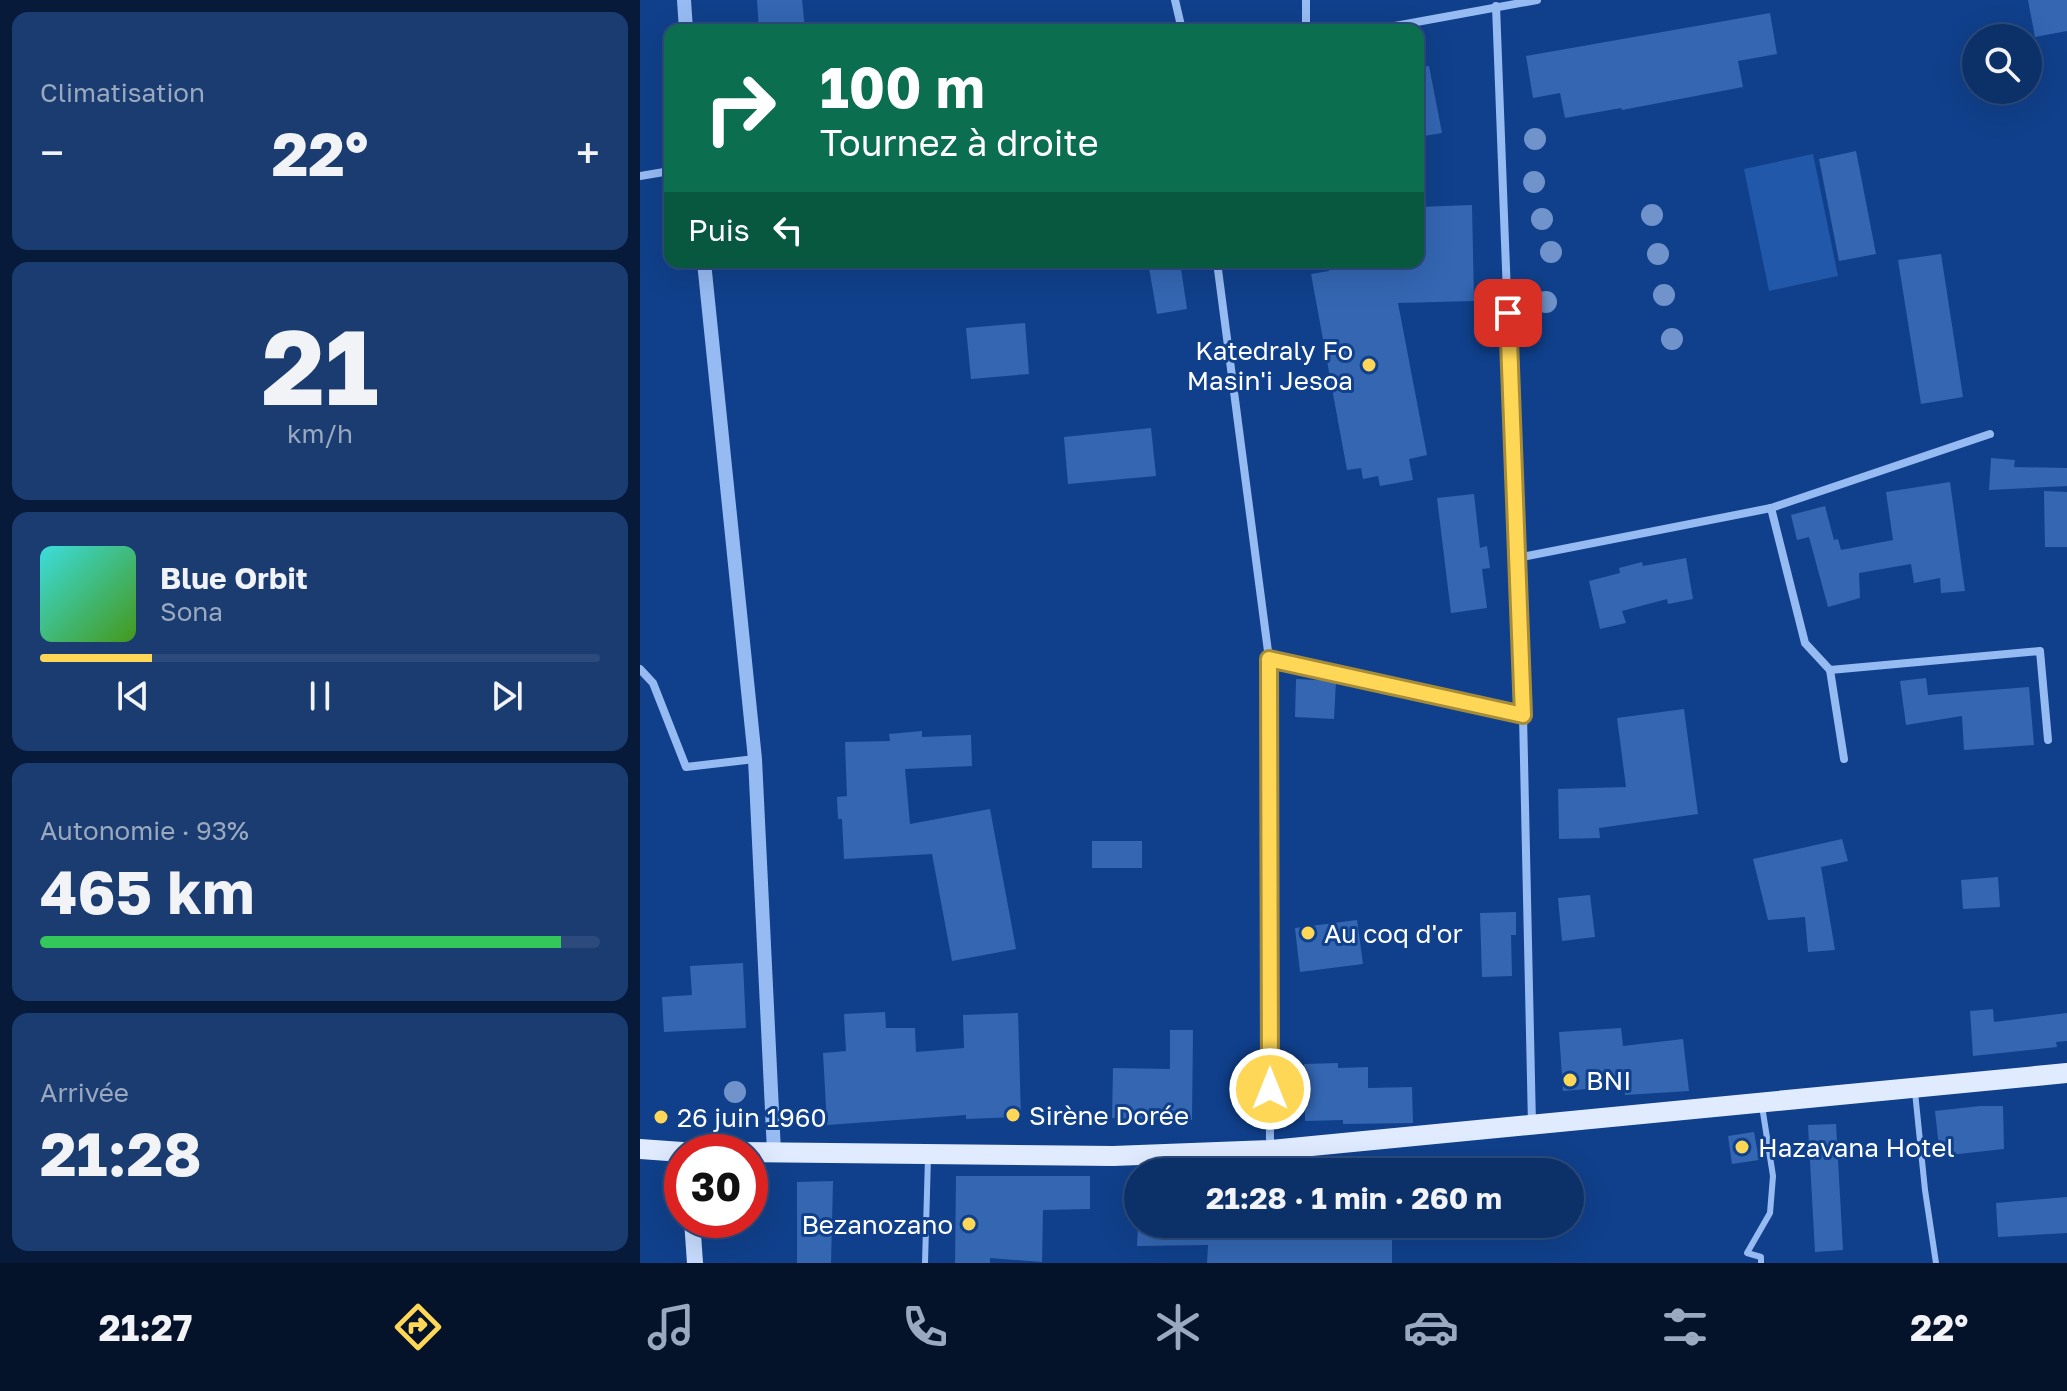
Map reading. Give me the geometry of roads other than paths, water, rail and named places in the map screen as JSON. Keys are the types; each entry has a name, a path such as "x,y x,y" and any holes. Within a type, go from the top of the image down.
{"main road":[{"path":"768,1152 1113,1156 1270,1150 2067,1073"},
{"path":"640,1149 664,1151"},
{"path":"693,1238 695,1263"}],"street":[{"path":"684,0 686,24"},
{"path":"1175,0 1181,24"},
{"path":"1306,0 1306,24"},
{"path":"1404,24 1537,0"},
{"path":"1496,6 1523,715 1532,1126"},
{"path":"640,176 664,172"},
{"path":"705,268 755,759 774,1152"},
{"path":"1218,268 1269,659 1270,1150"},
{"path":"1517,558 1771,508 1990,434"},
{"path":"1771,508 1805,643 1830,670 1844,759"},
{"path":"1830,670 2040,651 2048,740"},
{"path":"1269,659 1523,715"},
{"path":"640,669 653,683 686,767 755,759"}],"lane":[{"path":"1915,1088 1936,1263"},
{"path":"1761,1102 1773,1176 1770,1213 1747,1253 1761,1257 1761,1263"},
{"path":"925,1263 928,1153"}],"place":[{"name":"Katedraly Fo Masin'i Jesoa","path":"1369,365"},
{"name":"Au coq d'or","path":"1308,933"},
{"name":"BNI","path":"1570,1080"},
{"name":"Sirène Dorée","path":"1013,1115"},
{"name":"26 juin 1960","path":"661,1117"},
{"name":"Hazavana Hotel","path":"1742,1147"},
{"name":"Bezanozano","path":"969,1224"}]}
